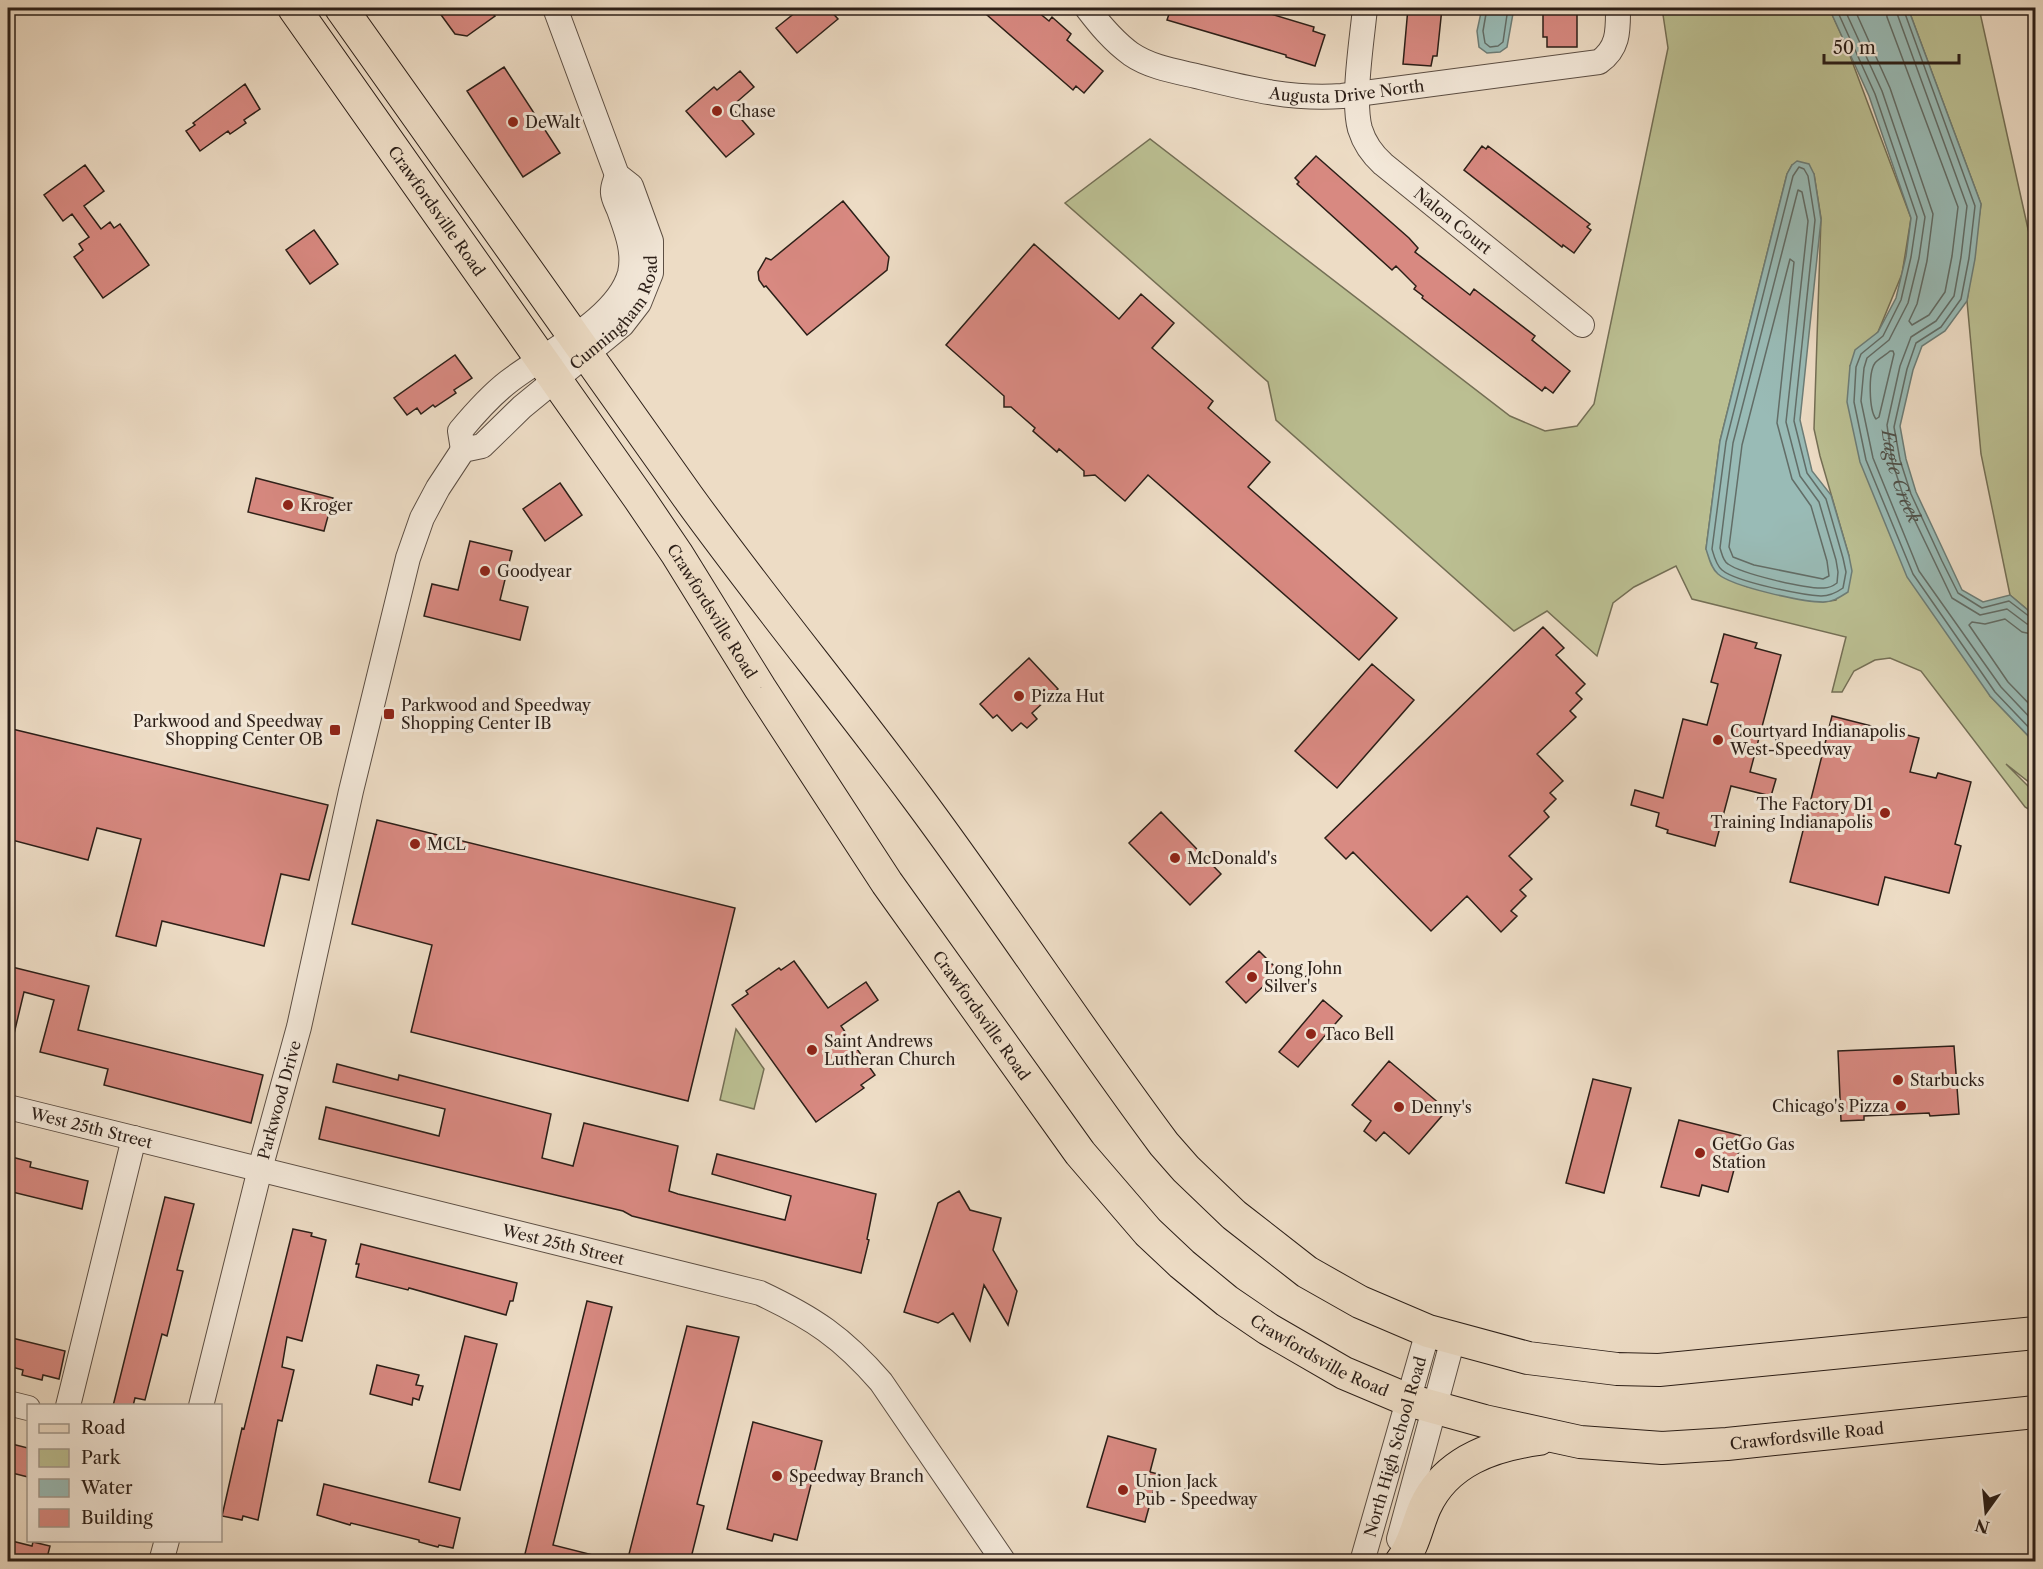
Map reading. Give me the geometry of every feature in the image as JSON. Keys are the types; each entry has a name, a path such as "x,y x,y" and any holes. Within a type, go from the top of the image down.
{"main road":[{"name":"Crawfordsville Road","path":"294,8 677,554 760,688 887,884 1080,1153 1148,1232 1227,1301 1344,1373 1420,1404 1580,1442 1662,1448 1760,1442 2036,1412"},
{"path":"341,8 738,566 918,798 1164,1144 1186,1169 1234,1215 1307,1272 1360,1302 1441,1335 1528,1358 1559,1363 1617,1369 1659,1370 2036,1333"},
{"path":"1401,1562 1407,1554 1426,1504 1434,1491 1454,1470 1477,1454 1494,1448 1554,1437"}],"street":[{"name":"Cunningham Road","path":"463,450 482,446 522,407 549,369 580,346 622,325 634,312 644,294 651,273 651,241 646,224 631,186 617,175 555,8"},
{"name":"Augusta Drive North","path":"1086,8 1111,38 1132,55 1151,64 1275,94 1309,98 1358,94 1599,62 1611,53 1617,34 1618,8"},
{"name":"Nalon Court","path":"1365,8 1357,117 1360,131 1369,148 1378,159 1582,325"},
{"name":"Parkwood Drive","path":"201,1404 260,1168 299,1027 351,791 403,576 415,535 438,488 463,450"},
{"name":"West 25th Street","path":"8,1107 729,1284 760,1293 791,1307 826,1329 852,1351 881,1382 1004,1562"},
{"path":"68,1404 134,1138"},
{"name":"North High School Road","path":"1362,1562 1420,1404 1441,1335"},
{"path":"8,1403 27,1408"},
{"name":"North High School Road","path":"1393,1562 1420,1404"},
{"path":"161,1562 166,1542"}],"green space":[{"path":"1662,8 1829,8 1844,40 1911,218 1902,274 1878,332 1850,366 1990,696 2035,743 2035,787 2006,764 2035,793 2035,813 2025,807 1921,671 1890,658 1875,660 1854,671 1842,692 1832,692 1846,637 1692,599 1676,566 1634,587 1613,603 1597,656 1547,611 1514,631 1276,420 1268,382 1065,203 1150,139 1510,416 1545,431 1577,426 1594,404 1668,48","holes":["1792,165 1814,174 1821,218 1814,429 1849,556 1836,600 1823,602 1745,586 1706,549 1720,441 1787,174"]},
{"path":"1908,8 1979,8 2035,253 2035,616 2010,595 1981,454 1967,301 1981,204"},
{"path":"736,1029 764,1069 754,1109 720,1100"}],"water":[{"path":"1482,8 1514,8 1507,47 1500,52 1487,53 1479,47 1477,31"},
{"name":"Eagle Creek","path":"1829,8 1908,8 1981,204 1975,259 1967,301 1945,331 1922,346 1913,370 1900,426 1906,459 1916,492 1962,590 1983,602 2010,595 2035,616 2035,743 1990,696 1907,577 1860,462 1847,402 1850,366 1855,350 1878,332 1896,298 1906,256 1911,218 1869,96"},
{"path":"1797,161 1809,164 1814,174 1821,220 1800,420 1812,471 1831,495 1852,571 1848,592 1827,602 1769,593 1726,579 1718,574 1710,563 1706,549 1720,441 1787,174"}],"building":[{"path":"436,8 489,8 495,16 467,36 455,34"},
{"path":"801,8 828,8 838,19 797,53 776,28"},
{"path":"979,8 1033,8 1049,21 1052,17 1071,34 1067,40 1103,71 1084,93 1076,86 1073,90"},
{"path":"1171,8 1251,8 1314,27 1313,31 1325,35 1315,66 1286,57 1286,55 1167,20"},
{"path":"1408,8 1442,8 1437,56 1433,56 1431,66 1403,64"},
{"path":"1577,8 1577,47 1547,47 1547,37 1543,37 1543,9"},
{"name":"DeWalt","path":"504,67 560,153 523,177 467,91"},
{"path":"740,71 754,87 731,107 754,134 726,157 686,111 714,87 717,90"},
{"path":"245,84 260,109 244,120 246,123 230,134 228,131 200,151 186,131 195,125 193,123"},
{"path":"1482,146 1486,149 1488,146 1590,224 1587,227 1591,230 1574,253 1563,245 1562,247 1464,170"},
{"path":"1316,156 1409,238 1418,248 1415,252 1470,295 1474,289 1535,336 1532,340 1570,371 1553,393 1545,387 1542,391 1422,298 1423,296 1414,289 1416,286 1396,266 1392,270 1297,184 1299,182 1295,178"},
{"path":"85,165 104,191 84,206 101,229 110,222 114,228 120,224 149,265 103,298 74,257 83,250 79,244 89,237 72,214 63,221 44,195"},
{"path":"843,201 889,257 887,270 807,335 766,286 764,287 759,280 758,272 766,258 771,260"},
{"path":"314,230 338,264 310,284 286,250"},
{"path":"1034,244 1119,319 1141,294 1174,323 1152,348 1213,401 1208,408 1270,462 1248,487 1397,618 1359,660 1148,475 1125,501 1095,475 1084,476 1084,471 1059,449 1057,452 1033,431 1035,428 1011,407 1004,407 1004,396 946,345"},
{"path":"455,355 472,378 454,390 456,393 435,407 433,405 421,414 417,408 407,415 394,398"},
{"path":"256,478 333,498 324,531 248,512"},
{"path":"560,483 582,515 545,541 523,509"},
{"path":"470,541 512,551 500,600 528,607 520,640 424,616 432,584 458,590"},
{"path":"1543,627 1564,648 1556,655 1585,684 1576,693 1582,699 1570,711 1576,717 1537,754 1563,781 1550,793 1556,799 1544,811 1549,817 1509,856 1532,879 1520,890 1526,896 1511,911 1517,916 1501,932 1467,896 1431,931 1353,852 1346,859 1325,838"},
{"name":"Courtyard Indianapolis West-Speedway","path":"1724,634 1757,643 1755,648 1781,655 1750,772 1776,779 1771,796 1731,786 1715,846 1667,833 1668,830 1656,826 1659,813 1631,805 1635,790 1663,798 1683,719 1707,725 1718,684 1711,682"},
{"name":"Pizza Hut","path":"1029,658 1058,689 1032,713 1037,719 1027,728 1021,723 1012,731 997,715 993,718 980,704"},
{"path":"1372,664 1414,700 1337,788 1295,751"},
{"name":"The Factory D1 Training Indianapolis","path":"1832,716 1919,738 1910,772 1936,778 1938,773 1971,782 1955,844 1961,846 1949,893 1885,877 1878,905 1790,882"},
{"path":"8,728 328,805 309,880 281,874 264,946 162,921 156,946 116,936 141,839 97,828 88,860 8,839"},
{"path":"1161,812 1221,874 1190,905 1129,843"},
{"path":"377,820 735,908 688,1101 411,1032 432,945 352,924"},
{"name":"Long John Silver's","path":"1259,951 1279,971 1246,1003 1226,982"},
{"name":"Saint Andrews Lutheran Church","path":"794,961 828,1008 866,982 878,1000 841,1026 875,1075 861,1085 864,1088 816,1122 732,1005 748,994 746,991 779,968 781,970"},
{"path":"8,966 89,986 78,1030 263,1075 251,1123 104,1085 108,1069 40,1052 54,1000 24,992 13,1038 8,1037"},
{"name":"Taco Bell","path":"1323,1000 1342,1016 1298,1067 1279,1052"},
{"name":"Starbucks","path":"1954,1046 1959,1114 1864,1116 1864,1120 1841,1121 1838,1051"},
{"name":"Denny's","path":"1389,1061 1447,1110 1409,1154 1384,1132 1376,1141 1364,1131 1371,1121 1352,1105"},
{"path":"337,1064 398,1080 399,1075 551,1114 542,1158 573,1166 584,1123 678,1146 669,1191 785,1220 791,1196 712,1174 717,1154 876,1194 861,1273 632,1216 623,1211 319,1139 326,1107 439,1136 445,1109 333,1082"},
{"path":"1593,1079 1631,1088 1604,1193 1566,1183"},
{"path":"1679,1120 1743,1136 1728,1192 1702,1185 1699,1196 1661,1187"},
{"path":"8,1156 31,1162 30,1167 88,1181 82,1209 8,1191"},
{"path":"959,1191 970,1210 1001,1218 993,1250 1017,1291 1008,1325 984,1285 970,1341 953,1313 938,1323 904,1312 938,1203"},
{"path":"165,1197 194,1204 177,1270 183,1271 167,1336 162,1334 145,1400 135,1398 134,1404 113,1404"},
{"path":"293,1229 312,1233 311,1236 326,1240 302,1341 287,1337 282,1367 294,1370 282,1421 278,1420 258,1520 243,1516 242,1520 222,1516 242,1428 244,1429"},
{"path":"361,1244 517,1283 513,1301 510,1301 506,1315 409,1288 408,1290 356,1277 359,1264 356,1264"},
{"path":"587,1301 612,1307 553,1545 597,1556 597,1562 523,1562"},
{"path":"687,1326 739,1337 697,1504 704,1506 690,1562 627,1562"},
{"path":"465,1336 497,1344 460,1490 429,1482"},
{"path":"8,1337 65,1351 59,1379 43,1375 42,1380 22,1375 23,1370 8,1366"},
{"path":"377,1365 419,1375 416,1385 423,1386 419,1400 413,1398 412,1405 370,1394"},
{"name":"Speedway Branch","path":"753,1422 822,1441 797,1540 774,1534 772,1541 727,1529"},
{"name":"Union Jack Pub - Speedway","path":"1108,1436 1156,1449 1150,1472 1158,1474 1145,1522 1087,1507"},
{"path":"8,1443 27,1448 27,1477 8,1472"},
{"path":"324,1484 460,1518 453,1548 439,1545 438,1547 419,1542 419,1540 351,1523 350,1525 317,1515"},
{"path":"8,1540 32,1546 33,1542 50,1546 46,1562 8,1562"}],"place":[{"name":"Chase","path":"717,111"},
{"name":"DeWalt","path":"513,122"},
{"name":"Kroger","path":"288,505"},
{"name":"Goodyear","path":"485,571"},
{"name":"Pizza Hut","path":"1019,696"},
{"name":"Parkwood and Speedway Shopping Center IB","path":"389,714"},
{"name":"Parkwood and Speedway Shopping Center OB","path":"335,730"},
{"name":"Courtyard Indianapolis West-Speedway","path":"1718,740"},
{"name":"The Factory D1 Training Indianapolis","path":"1885,813"},
{"name":"MCL","path":"415,844"},
{"name":"McDonald's","path":"1175,858"},
{"name":"Long John Silver's","path":"1252,977"},
{"name":"Taco Bell","path":"1311,1034"},
{"name":"Saint Andrews Lutheran Church","path":"812,1050"},
{"name":"Starbucks","path":"1898,1080"},
{"name":"Chicago's Pizza","path":"1901,1106"},
{"name":"Denny's","path":"1399,1107"},
{"name":"GetGo Gas Station","path":"1700,1153"},
{"name":"Speedway Branch","path":"777,1476"},
{"name":"Union Jack Pub - Speedway","path":"1123,1490"}]}
